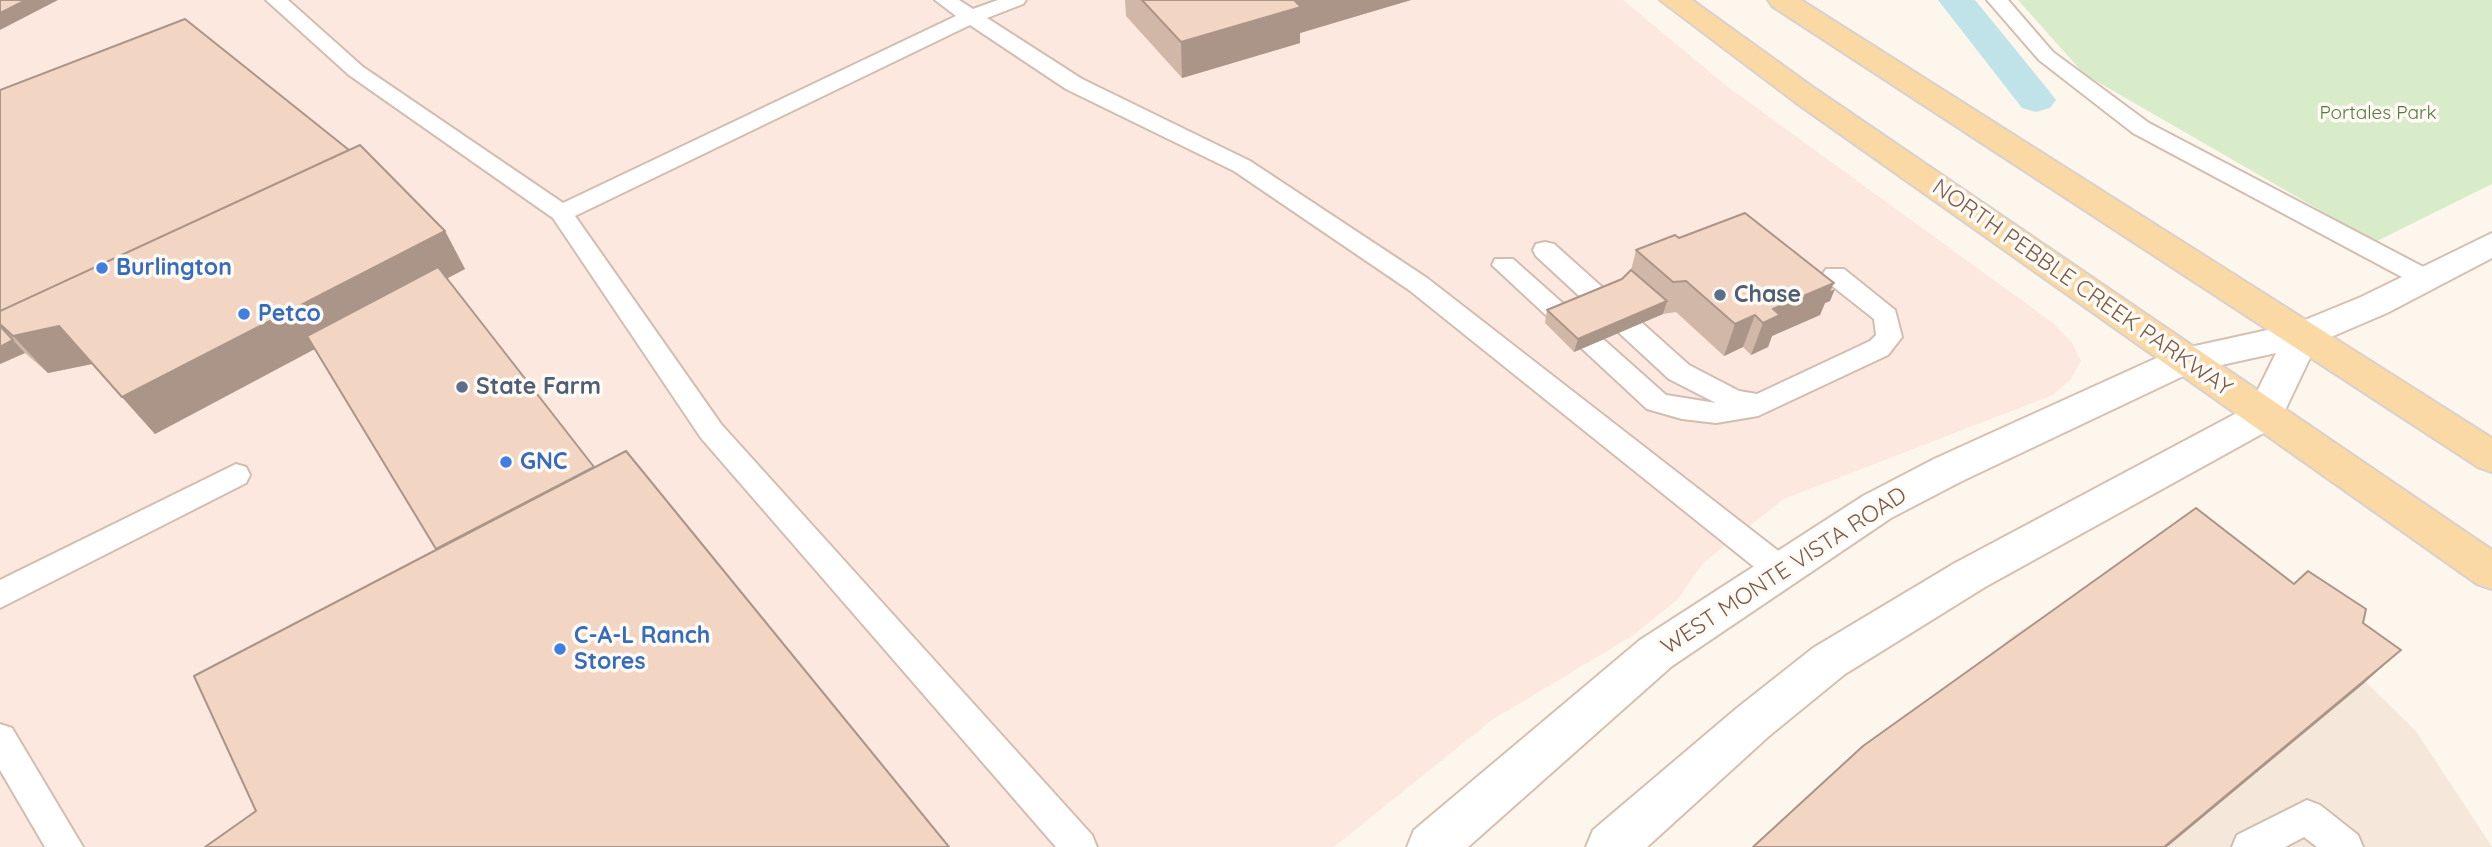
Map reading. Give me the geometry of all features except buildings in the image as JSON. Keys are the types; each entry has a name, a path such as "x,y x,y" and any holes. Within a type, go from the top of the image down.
{"main road":[{"name":"NORTH PEBBLE CREEK PARKWAY","path":"1674,0 2185,360 2492,572"},
{"path":"1782,0 2492,457"}],"street":[{"name":"WEST MONTE VISTA ROAD","path":"1432,847 1656,653 1779,569 1877,507 1948,470 2185,360 2303,335 2374,305 2492,244"},
{"path":"1611,847 1754,722 1829,662 1970,575 2264,415 2303,335"}],"lane":[{"path":"276,0 356,71 562,213 711,431 1079,847"},
{"path":"945,0 968,18 1074,84 1242,166 1418,284 1779,569"},
{"path":"562,213 968,18 1016,0"},
{"path":"1997,0 2046,56 2141,128 2424,278"},
{"path":"1767,401 1734,400 1679,372 1536,254 1657,402 1682,410 1716,413 1748,409 1767,401 1879,348 1889,337 1886,316 1835,275"},
{"path":"0,595 236,475"},
{"path":"0,739 65,847"},
{"path":"2250,847 2307,817 2345,847"}],"shaded area":[{"path":"0,0 1623,0 1728,87 2053,323 2072,343 2081,361 2071,379 2053,395 1784,499 1703,563 1678,599 1632,636 1492,720 1334,847 0,847"},
{"path":"2202,522 2416,731 2492,847 1788,847 2013,635"}],"green space":[{"name":"Portales Park","path":"2018,0 2492,0 2492,184 2375,242 2084,74"}],"waterway":[{"path":"1956,0 2036,100"}],"place":[{"name":"Burlington","path":"102,268"},
{"name":"Chase","path":"1720,295"},
{"name":"Petco","path":"244,314"},
{"name":"State Farm","path":"462,387"},
{"name":"GNC","path":"506,462"},
{"name":"C-A-L Ranch Stores","path":"560,649"}]}
